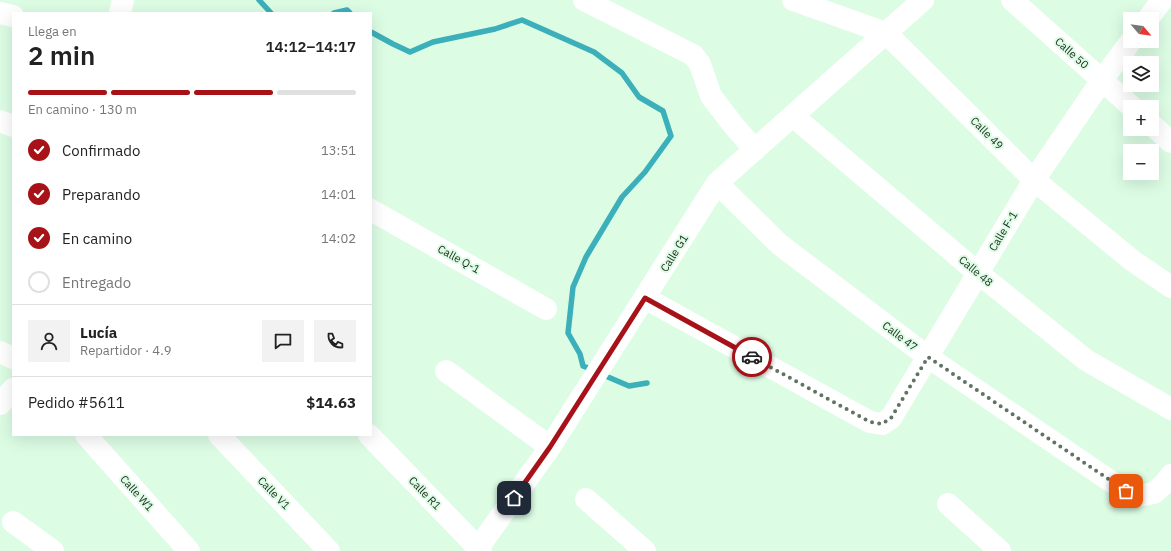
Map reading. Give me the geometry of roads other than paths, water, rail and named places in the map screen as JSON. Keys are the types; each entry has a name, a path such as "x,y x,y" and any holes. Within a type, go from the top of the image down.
{"street":[{"path":"120,12 123,0"},
{"path":"584,0 693,55 700,64 711,96 755,150"},
{"name":"Calle 49","path":"793,0 886,33 1034,180 1133,261 1171,287"},
{"name":"Calle G1","path":"478,550 550,447 718,183 923,0"},
{"name":"Calle 50","path":"1012,0 1124,100"},
{"path":"1153,12 1162,0"},
{"path":"0,13 12,16"},
{"name":"Calle F-1","path":"645,298 870,422 882,424 891,418 1034,180 1102,80 1126,48"},
{"name":"Calle 48","path":"793,116 978,274 1086,360 1171,408"},
{"path":"0,121 12,126"},
{"path":"1159,131 1171,142"},
{"name":"Calle 47","path":"718,183 779,244 928,357 1126,491 1138,496 1154,493 1171,475"},
{"name":"Calle Q-1","path":"372,211 546,309"},
{"path":"0,352 12,358"},
{"path":"446,371 550,447"},
{"path":"0,404 12,390"},
{"name":"Calle W1","path":"87,436 189,551"},
{"name":"Calle V1","path":"220,436 329,551"},
{"name":"Calle R1","path":"370,436 478,550"},
{"path":"586,499 645,551"},
{"path":"948,504 1000,551"},
{"path":"14,522 53,551"}],"waterway":[{"path":"259,0 270,12"},
{"path":"338,12 347,10 349,12"},
{"path":"372,33 410,52 433,42 495,29 522,20 594,52 622,73 639,97 663,111 671,136 645,172 622,197 586,257 573,287 568,333 580,354 583,366 593,370"},
{"path":"601,374 629,386 647,383"}]}
